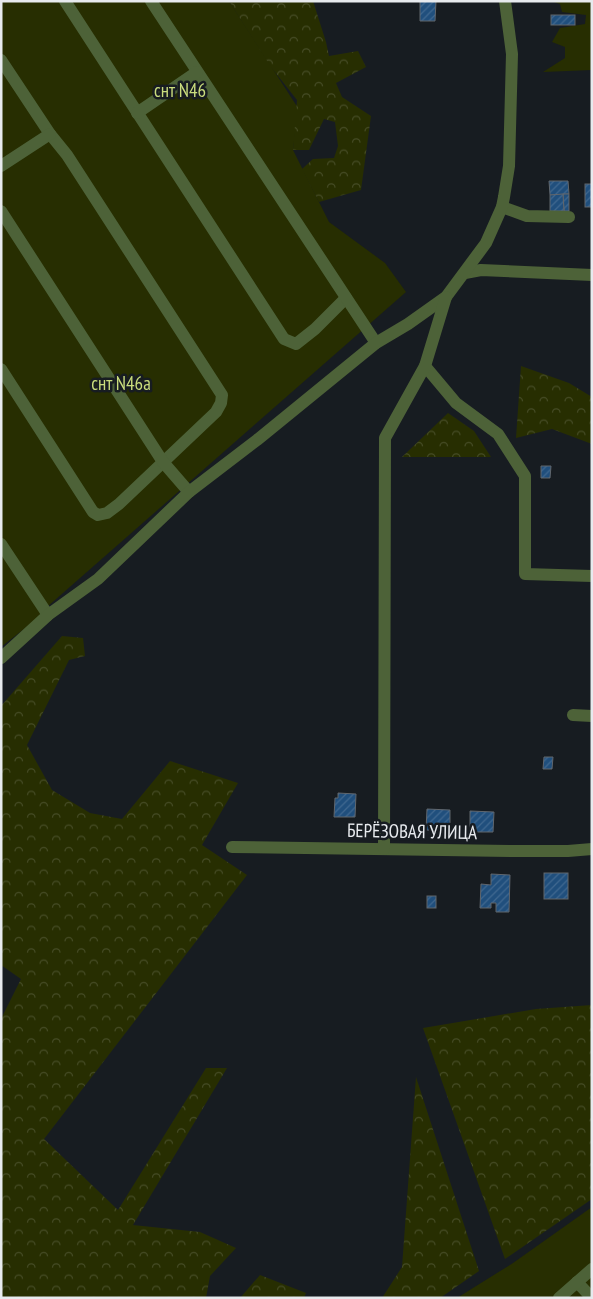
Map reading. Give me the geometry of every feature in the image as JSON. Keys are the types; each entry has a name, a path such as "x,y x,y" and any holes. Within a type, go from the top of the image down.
{"street":[{"path":"65,1 284,339 296,344 315,329 346,298"},
{"path":"151,1 376,343"},
{"path":"1,658 48,615 98,579 189,492 257,440 376,343 408,324 446,297 486,243 502,207 509,166 512,54 505,1"},
{"path":"1,60 50,134 67,155 222,395 221,403 216,412 118,504 107,513 98,515 93,512 1,370"},
{"path":"137,113 197,72"},
{"path":"1,166 50,134"},
{"path":"502,207 527,216 569,217"},
{"path":"1,211 163,462 189,492"},
{"path":"464,273 481,270 592,275"},
{"path":"384,849 385,438 425,366 446,297"},
{"path":"425,366 456,403 498,434 525,476 525,574 592,576"},
{"path":"1,544 48,615"},
{"path":"573,715 592,716"},
{"name":"БЕРЁЗОВАЯ УЛИЦА","path":"232,847 568,851 592,849"},
{"path":"558,1298 592,1269"},
{"path":"577,1282 592,1298"}],"green space":[{"path":"1,1 229,1 298,108 293,150 329,222 385,263 406,292 47,607 38,618 1,647"},
{"path":"229,1 313,1 329,56 358,51 366,67 336,83 342,97 371,116 361,190 319,202 302,169 313,159 334,158 338,146 335,122 324,119 309,150 293,150 297,100 271,67"},
{"path":"551,1 592,1 592,70 543,72 565,58 565,47 552,42 560,28 585,24 586,15 562,12 560,4"},
{"path":"521,366 569,383 592,397 592,444 552,429 516,438"},
{"path":"448,413 474,431 491,457 402,457"},
{"path":"62,636 83,638 85,656 69,660 27,745 52,790 90,813 122,819 170,761 238,783 202,845 247,875 44,1139 118,1210 206,1068 227,1068 133,1225 200,1232 236,1248 210,1276 206,1298 1,1298 1,1019 21,979 1,965 1,706"},
{"path":"592,1005 592,1199 505,1259 423,1028 536,1009"},
{"path":"416,1077 479,1271 440,1298 382,1298 402,1267"},
{"path":"592,1207 592,1298 457,1298 513,1263"},
{"path":"260,1275 306,1293 304,1298 240,1298"}],"building":[{"path":"420,1 436,1 435,21 420,21"},
{"path":"551,15 575,15 575,25 551,25"},
{"path":"549,181 568,181 569,194 550,195"},
{"path":"585,184 592,184 592,207 585,207"},
{"path":"563,194 569,194 569,211 564,211"},
{"path":"563,194 564,211 550,211 550,195"},
{"path":"541,466 551,466 550,478 541,478"},
{"path":"544,757 553,757 552,769 543,769"},
{"path":"338,793 356,794 355,817 334,817 335,798 338,798"},
{"path":"427,809 450,810 450,831 426,830"},
{"path":"470,811 494,812 493,832 470,832"},
{"path":"544,873 568,873 568,899 544,899"},
{"path":"491,874 510,875 509,912 496,912 496,903 491,903 491,908 480,908 481,884 491,885"},
{"path":"427,896 436,896 436,908 427,908"}],"park label":[{"name":"снт N46","path":"180,90"},
{"name":"снт N46а","path":"121,383"}]}
